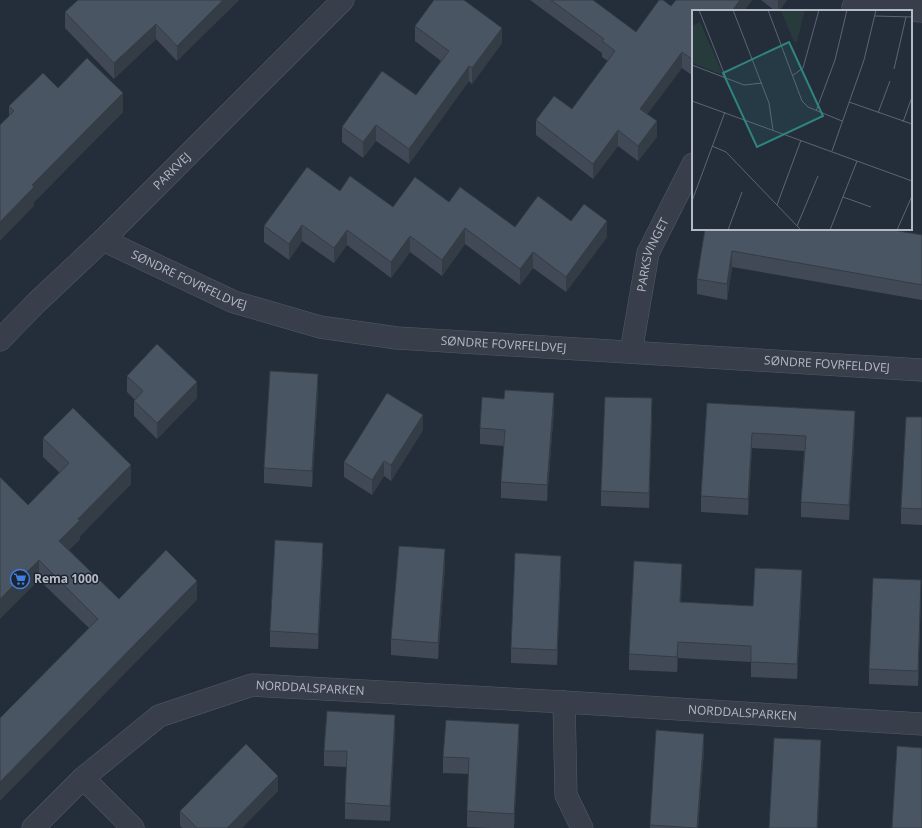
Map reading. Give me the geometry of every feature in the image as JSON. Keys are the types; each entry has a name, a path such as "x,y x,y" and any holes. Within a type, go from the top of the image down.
{"street":[{"name":"PARKVEJ","path":"0,340 37,302 103,240 343,0"},
{"path":"854,6 908,10"},
{"path":"912,10 922,11"},
{"name":"PARKSVINGET","path":"631,352 648,253 692,166"},
{"name":"SØNDRE FOVRFELDVEJ","path":"103,240 234,302 320,327 397,338 922,370"},
{"name":"NORDDALSPARKEN","path":"33,828 83,778 159,716 252,685 922,724"},
{"path":"564,702 566,795 582,828"},
{"path":"83,778 133,828"}],"building":[{"path":"78,0 223,0 177,46 156,24 114,63 65,12"},
{"path":"434,0 464,0 502,28 472,68 469,66 409,149 376,125 363,142 342,127 382,71 416,95 449,51 415,26"},
{"path":"551,0 593,0 636,32 659,0 663,0 671,6 676,0 740,0 733,10 692,10 692,59 682,52 640,109 657,121 638,146 618,130 593,164 536,120 554,96 572,109 615,51 602,41 604,39"},
{"path":"87,58 123,93 32,185 34,187 0,222 0,125 14,111 9,106 43,73 58,88"},
{"path":"307,167 340,191 350,176 393,207 415,177 449,202 460,187 515,227 538,196 571,221 584,204 607,221 566,277 533,252 520,269 465,228 442,260 410,236 391,262 347,230 334,248 302,225 289,244 264,226"},
{"path":"705,230 893,230 922,235 922,285 732,251 727,284 697,279"},
{"path":"157,344 197,382 157,423 134,401 143,391 127,376"},
{"path":"270,371 318,374 312,471 264,468"},
{"path":"505,390 554,393 547,485 501,482 505,430 480,428 482,397 504,399"},
{"path":"387,393 423,415 391,465 384,461 372,480 344,462"},
{"path":"605,397 652,398 649,493 601,491"},
{"path":"707,403 855,411 849,505 801,502 806,436 752,433 748,499 701,496"},
{"path":"73,408 131,465 78,519 80,520 59,541 119,599 166,550 197,581 0,782 0,718 98,619 39,560 0,599 0,477 28,505 69,463 43,438"},
{"path":"906,417 922,417 922,509 901,508"},
{"path":"275,540 323,543 318,634 270,631"},
{"path":"399,546 445,549 438,643 391,639"},
{"path":"515,553 561,556 557,650 511,648"},
{"path":"634,561 682,564 680,602 753,606 755,568 802,570 797,664 751,662 751,646 678,642 677,657 629,654"},
{"path":"873,578 921,580 918,671 869,669"},
{"path":"327,711 395,715 390,806 345,803 347,751 324,751"},
{"path":"446,720 519,724 514,814 467,811 469,758 443,757"},
{"path":"656,730 704,734 697,828 650,825"},
{"path":"774,738 821,740 817,828 769,828"},
{"path":"246,744 278,776 227,828 197,828 180,811"},
{"path":"897,746 922,748 922,828 892,828"}],"place":[{"name":"Rema 1000","path":"20,579"}]}
